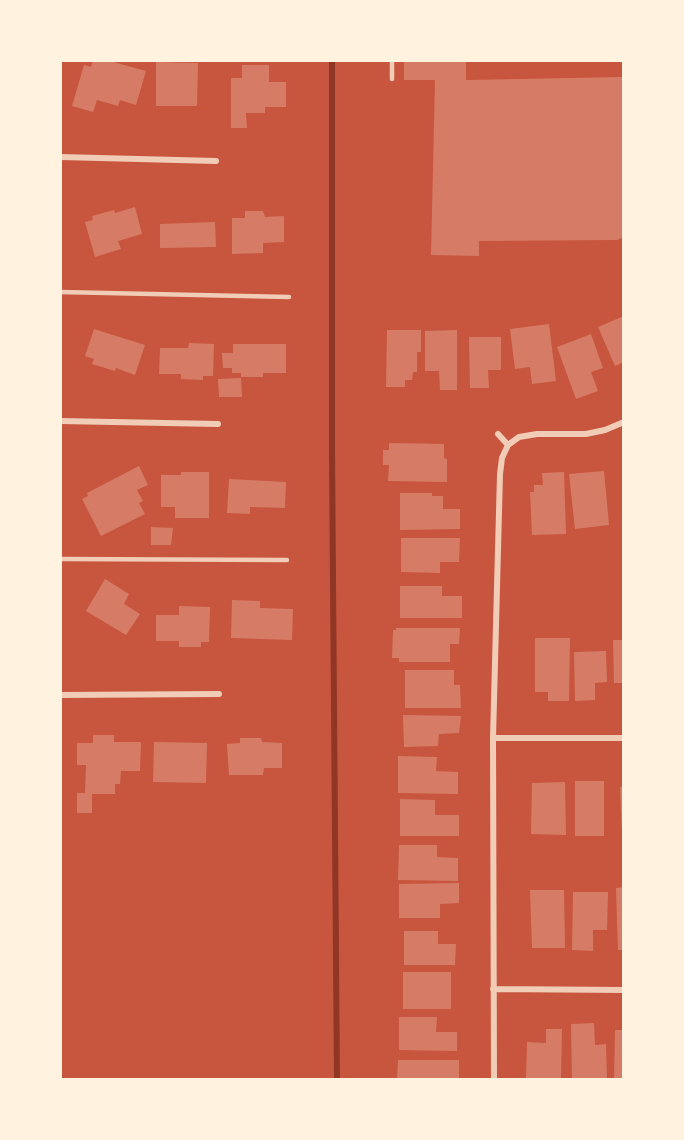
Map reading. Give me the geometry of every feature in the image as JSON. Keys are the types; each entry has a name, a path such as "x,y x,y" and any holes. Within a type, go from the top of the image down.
{"street":[{"path":"60,157 216,161"},
{"path":"60,421 218,424"},
{"path":"494,1080 493,738 502,458 508,445 519,437 537,434 586,434 605,430 624,422"},
{"path":"498,434 508,445"},
{"path":"60,695 219,694"},
{"path":"493,738 624,738"},
{"path":"493,989 624,990"}],"lane":[{"path":"392,60 392,79"},
{"path":"60,292 289,297"},
{"path":"60,559 286,560"}],"building":[{"path":"93,60 106,60 146,71 136,105 120,100 118,106 97,100 93,112 72,106 84,65 91,67"},
{"path":"404,60 466,60 466,80 624,77 624,237 617,240 479,241 479,256 431,255 435,80 404,80"},
{"path":"156,62 198,63 197,106 156,106"},
{"path":"242,65 269,65 269,82 286,82 286,107 265,107 265,113 246,113 247,128 231,128 231,78 242,78"},
{"path":"135,207 142,234 118,241 121,249 95,257 85,222 93,220 92,216"},
{"path":"245,211 263,211 265,217 284,216 284,242 263,243 263,253 232,254 232,218 245,218"},
{"path":"215,222 216,247 160,248 160,224"},
{"path":"624,316 624,362 615,366 598,327"},
{"path":"549,324 556,381 532,384 530,367 515,369 510,329"},
{"path":"94,329 145,345 135,375 116,368 115,371 92,364 94,359 85,356"},
{"path":"387,330 421,330 421,352 417,352 417,372 413,372 412,380 405,380 405,387 386,387"},
{"path":"457,330 457,390 440,390 439,371 425,371 425,331"},
{"path":"591,334 603,368 591,372 598,391 576,399 557,347"},
{"path":"469,337 501,337 501,370 488,370 489,388 470,388"},
{"path":"189,343 214,344 213,376 203,376 203,380 181,379 181,374 159,374 160,348 188,348"},
{"path":"233,344 286,344 286,373 263,373 263,377 241,377 241,373 232,373 232,368 223,368 222,353 233,353"},
{"path":"241,378 242,397 219,397 218,379"},
{"path":"389,443 444,444 444,458 447,459 447,482 388,481 389,465 383,465 383,450 389,450"},
{"path":"139,466 148,485 137,490 143,501 139,503 145,514 101,536 82,499 88,496 87,493"},
{"path":"604,471 609,525 575,529 569,474"},
{"path":"181,472 209,472 209,518 175,518 175,507 161,507 161,475 181,475"},
{"path":"564,472 566,534 532,535 530,492 534,492 534,485 543,485 542,473"},
{"path":"229,479 286,482 285,508 250,507 250,514 227,513"},
{"path":"400,493 432,493 432,496 443,496 443,509 460,509 460,529 400,530"},
{"path":"151,527 173,528 171,545 151,545"},
{"path":"401,538 460,538 459,562 440,562 440,573 401,572"},
{"path":"105,579 129,594 124,604 140,614 126,635 86,611"},
{"path":"400,586 442,586 442,596 462,596 462,618 400,618"},
{"path":"232,600 260,601 260,608 293,609 292,640 231,638"},
{"path":"179,606 210,607 209,642 201,642 201,647 179,647 179,641 156,641 156,615 179,615"},
{"path":"396,628 460,628 459,644 450,644 450,662 399,662 399,658 392,658 393,630"},
{"path":"535,638 570,638 569,701 548,701 548,692 535,692"},
{"path":"613,640 624,640 624,683 614,683"},
{"path":"606,651 607,682 595,683 595,700 575,701 574,652"},
{"path":"405,670 454,670 454,685 460,685 461,708 405,708"},
{"path":"403,715 461,716 459,733 439,734 438,746 404,747"},
{"path":"93,735 114,735 114,742 141,742 140,771 121,771 120,784 115,784 115,794 92,794 92,813 77,813 77,793 85,793 86,765 77,765 77,743 93,743"},
{"path":"240,738 261,738 262,742 282,743 282,768 264,768 263,775 229,775 227,744 240,743"},
{"path":"154,742 207,743 206,783 153,782"},
{"path":"398,756 437,757 436,771 458,772 458,794 398,793"},
{"path":"575,781 604,781 604,836 575,836"},
{"path":"565,782 566,835 531,834 532,783"},
{"path":"620,787 624,787 624,834 622,834"},
{"path":"400,799 435,800 435,815 459,815 459,836 400,836"},
{"path":"399,845 437,845 437,857 458,858 458,881 398,880"},
{"path":"459,883 459,903 440,904 440,918 399,918 399,884"},
{"path":"624,887 624,950 618,950 616,888"},
{"path":"530,890 564,890 565,948 532,948"},
{"path":"573,892 608,892 607,930 593,930 593,951 572,950"},
{"path":"404,931 438,931 438,944 456,944 455,965 404,965"},
{"path":"403,972 451,972 451,1009 403,1009"},
{"path":"399,1017 437,1017 436,1032 457,1032 457,1051 399,1050"},
{"path":"594,1023 595,1045 606,1044 607,1080 572,1080 571,1024"},
{"path":"546,1029 562,1029 561,1080 526,1080 527,1042 546,1043"},
{"path":"615,1030 624,1030 624,1080 614,1080"},
{"path":"398,1060 459,1060 459,1078 397,1080"}],"waterway":[{"path":"332,60 332,455 337,1080"}]}
